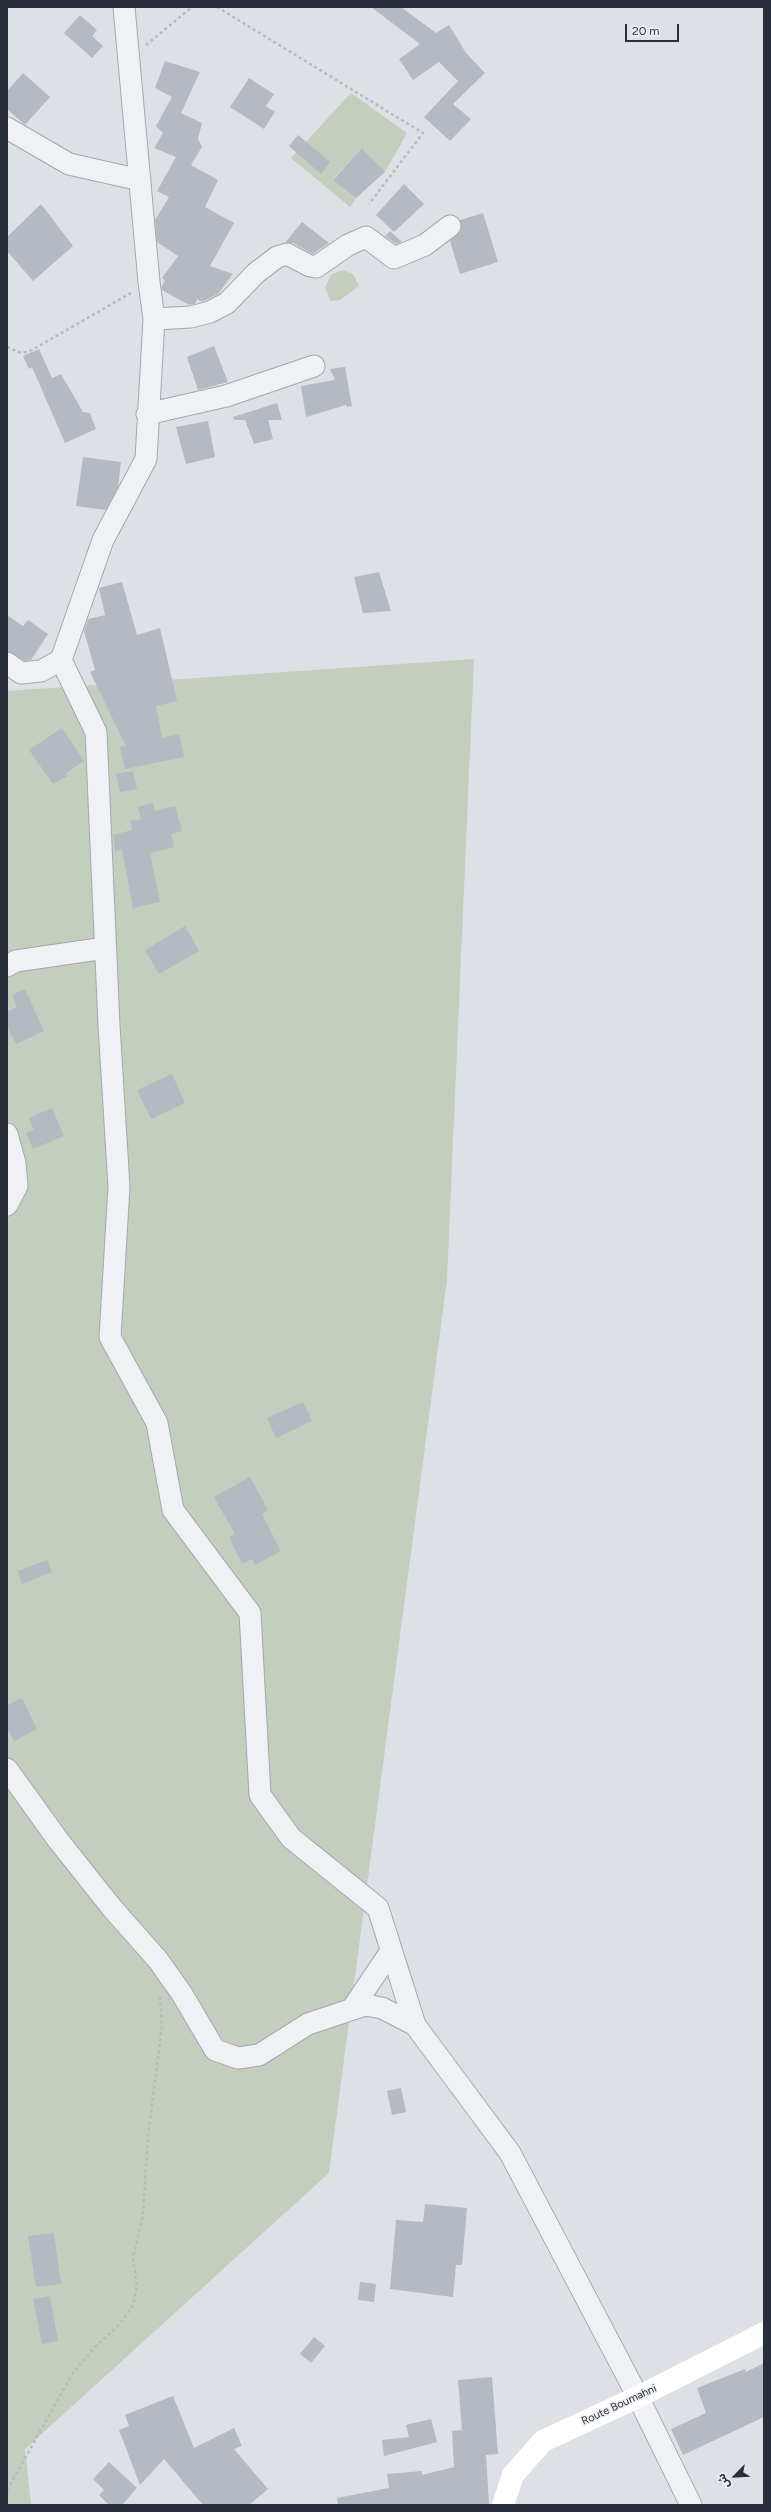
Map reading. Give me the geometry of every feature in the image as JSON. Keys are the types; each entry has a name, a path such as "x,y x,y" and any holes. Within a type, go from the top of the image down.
{"main road":[{"name":"Route Boumahni","path":"503,2505 513,2475 542,2441 638,2397 764,2333"}],"street":[{"path":"7,663 21,673 41,671 61,660 103,540 146,459 147,414 154,319 149,282 124,7"},
{"path":"7,128 69,164 140,180"},
{"path":"154,319 191,317 210,312 227,303 256,273 277,257 287,254 310,266 316,267 348,245 366,237 394,258 425,245 450,226"},
{"path":"147,414 226,396 314,366"},
{"path":"61,660 96,732 105,948 119,1187 110,1337 157,1423 173,1510 250,1613 260,1795 291,1838 378,1908 414,2026 510,2153 638,2397 691,2505"},
{"path":"7,966 16,961 105,948"},
{"path":"7,1134 15,1163 17,1186 7,1205"},
{"path":"7,1769 58,1840 112,1908 158,1960 182,1994 215,2050 238,2058 259,2054 308,2024 365,2005 382,2008 414,2026"},
{"path":"352,2009 391,1951"}],"path":[{"path":"128,59 192,7"},
{"path":"217,7 423,133 369,204"},
{"path":"7,347 21,353 30,351 149,282"},
{"path":"7,2490 73,2373 95,2347 120,2324 133,2305 137,2286 133,2258 143,2215 148,2135 162,2026 160,1989"}],"green space":[{"path":"351,93 407,133 385,172 362,148 333,179 356,198 350,207 291,158"},
{"path":"342,270 353,274 359,286 340,300 330,301 325,287 331,275"},
{"path":"474,659 447,1280 329,2173 25,2449 31,2505 7,2505 7,691"}],"building":[{"path":"371,7 401,7 436,33 449,25 466,53 485,73 453,104 471,119 450,141 424,117 458,81 439,62 413,80 399,59 420,44"},
{"path":"80,15 97,30 92,36 103,46 92,58 64,33"},
{"path":"165,61 200,72 181,113 202,123 198,139 202,147 191,165 218,180 205,207 234,223 210,266 233,274 218,294 202,302 197,299 195,304 189,305 162,290 162,286 165,281 162,278 178,256 157,242 155,220 169,197 157,191 176,157 154,148 163,133 156,126 172,97 155,88"},
{"path":"23,73 50,97 25,125 7,109 7,91"},
{"path":"249,78 274,94 266,106 275,112 264,129 230,107"},
{"path":"298,135 330,162 321,174 289,146"},
{"path":"362,148 385,172 356,198 333,180"},
{"path":"404,184 424,204 394,232 376,215"},
{"path":"41,204 73,246 33,281 7,251 7,237"},
{"path":"483,213 498,262 460,274 450,241 461,231 460,220"},
{"path":"302,222 329,243 313,254 293,243 285,243"},
{"path":"390,231 402,242 396,244 385,236"},
{"path":"214,346 228,382 198,390 187,357"},
{"path":"39,349 52,378 61,374 83,412 90,413 96,429 65,443 32,367 29,369 23,356"},
{"path":"345,367 352,406 347,407 346,405 306,417 301,386 335,380 330,369"},
{"path":"277,403 282,420 268,420 273,439 254,444 245,420 234,420 233,417"},
{"path":"208,421 215,457 186,464 176,427"},
{"path":"83,457 121,462 118,487 106,510 76,506"},
{"path":"379,572 391,611 363,613 354,577"},
{"path":"122,582 137,635 160,628 177,701 156,706 162,738 179,734 184,757 125,769 120,747 126,746 90,672 95,670 84,631 88,619 105,615 99,588"},
{"path":"7,615 23,626 28,620 48,634 31,660 24,661 7,651"},
{"path":"62,728 84,761 66,773 68,776 53,784 29,750"},
{"path":"133,771 137,789 120,792 116,774"},
{"path":"153,803 155,811 175,806 182,831 171,834 174,847 150,853 160,902 133,908 122,849 115,851 113,835 132,830 130,821 141,819 138,807"},
{"path":"185,926 199,951 159,974 145,950"},
{"path":"25,989 44,1031 16,1044 7,1025 7,1012 17,1007 12,995"},
{"path":"172,1074 185,1103 151,1119 137,1090"},
{"path":"52,1108 64,1136 33,1149 26,1133 34,1130 29,1118"},
{"path":"303,1402 312,1421 276,1438 267,1418"},
{"path":"250,1477 268,1510 262,1514 281,1551 255,1565 252,1559 242,1564 229,1537 235,1534 214,1497"},
{"path":"47,1560 52,1572 22,1584 18,1571"},
{"path":"22,1698 37,1729 14,1741 7,1727 7,1705"},
{"path":"401,2088 406,2112 392,2115 387,2091"},
{"path":"425,2204 467,2208 462,2265 456,2265 453,2297 390,2289 396,2220 423,2222"},
{"path":"54,2233 61,2284 36,2287 28,2236"},
{"path":"360,2282 376,2284 374,2302 358,2300"},
{"path":"50,2296 58,2341 42,2344 33,2299"},
{"path":"314,2337 325,2346 311,2363 300,2354"},
{"path":"764,2363 764,2417 683,2455 671,2429 706,2413 697,2388 745,2369 746,2372"},
{"path":"492,2377 498,2454 486,2455 489,2505 338,2505 337,2498 389,2488 387,2474 422,2471 422,2475 454,2467 452,2431 462,2430 458,2380"},
{"path":"173,2396 194,2448 234,2428 242,2446 234,2449 268,2489 249,2505 203,2505 164,2459 140,2485 119,2430 129,2426 125,2415"},
{"path":"431,2419 437,2442 384,2456 382,2440 409,2437 406,2425"},
{"path":"109,2462 137,2488 122,2505 109,2505 99,2495 104,2490 93,2479"}]}
